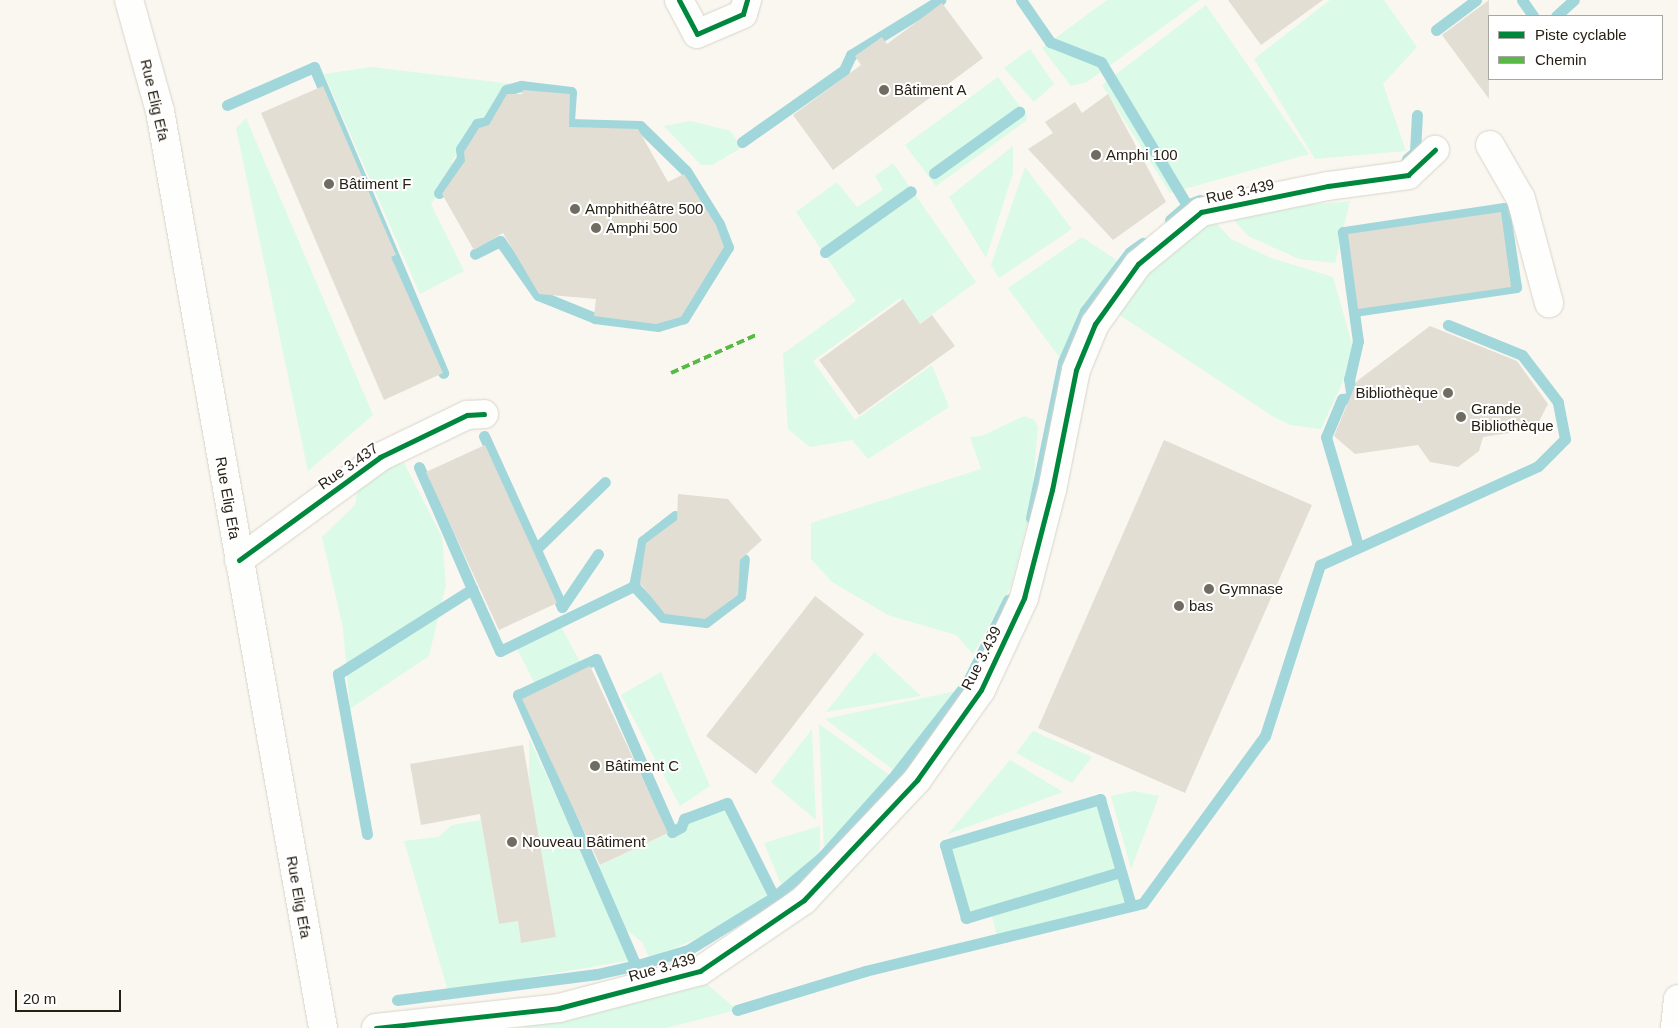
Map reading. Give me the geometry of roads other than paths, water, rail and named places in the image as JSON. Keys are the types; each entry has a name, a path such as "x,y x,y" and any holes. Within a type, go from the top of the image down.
{"street":[{"name":"Rue Elig Efa","path":"129,0 160,111 323,1028"},
{"path":"679,0 697,34 743,14 747,0"},
{"path":"1490,145 1521,199 1549,303"},
{"name":"Rue 3.439","path":"376,1028 559,1008 700,972 804,900 917,780 981,690 1024,598 1052,490 1076,370 1094,324 1138,264 1201,212 1328,186 1408,175 1435,150"},
{"name":"Rue 3.437","path":"239,560 380,457 467,415 484,414"},
{"path":"1675,1028 1678,999"}],"waterway":[{"path":"742,142 844,70 851,55 940,0"},
{"path":"1021,0 1050,42 1101,62 1187,205"},
{"path":"1436,30 1476,0"},
{"path":"1522,0 1532,15"},
{"path":"1557,15 1574,0"},
{"path":"227,105 314,67 443,373"},
{"path":"439,193 462,158 461,149 477,124 487,122 506,90 521,86 571,92 569,124 640,126 686,171 719,224 728,247 684,318 658,326 595,318 538,295 500,241 475,254"},
{"path":"934,173 1019,112"},
{"path":"1407,159 1415,152 1417,115"},
{"path":"825,252 911,191"},
{"path":"1170,220 1187,205 1200,200"},
{"path":"1354,311 1516,287 1504,208 1343,232 1358,341 1349,379 1352,398 1342,399 1326,437 1358,546"},
{"path":"1031,518 1063,362 1085,311 1130,252 1143,243"},
{"path":"737,1010 865,971 1143,903 1265,736 1320,565 1538,466 1565,439 1558,402 1522,355 1448,325"},
{"path":"484,436 562,607 598,554"},
{"path":"419,467 472,589"},
{"path":"536,549 605,482"},
{"path":"675,516 643,541 634,586 663,617 706,622 740,596 744,559"},
{"path":"367,834 338,674 472,589 500,651 634,586"},
{"path":"397,1000 597,974 641,964 688,950 774,897 822,857 895,775 967,683 1008,600"},
{"path":"636,966 518,695 596,659 672,832 681,827 684,819 727,803 774,897"},
{"path":"1120,872 966,918 945,845 1100,799 1131,906"}],"place":[{"name":"Bâtiment A","path":"884,90"},
{"name":"Amphi 100","path":"1096,155"},
{"name":"Bâtiment F","path":"329,184"},
{"name":"Amphithéâtre 500","path":"575,209"},
{"name":"Amphi 500","path":"596,228"},
{"name":"Bibliothèque","path":"1448,393"},
{"name":"Grande Bibliothèque","path":"1461,417"},
{"name":"Gymnase","path":"1209,589"},
{"name":"bas","path":"1179,606"},
{"name":"Bâtiment C","path":"595,766"},
{"name":"Nouveau Bâtiment","path":"512,842"}]}
